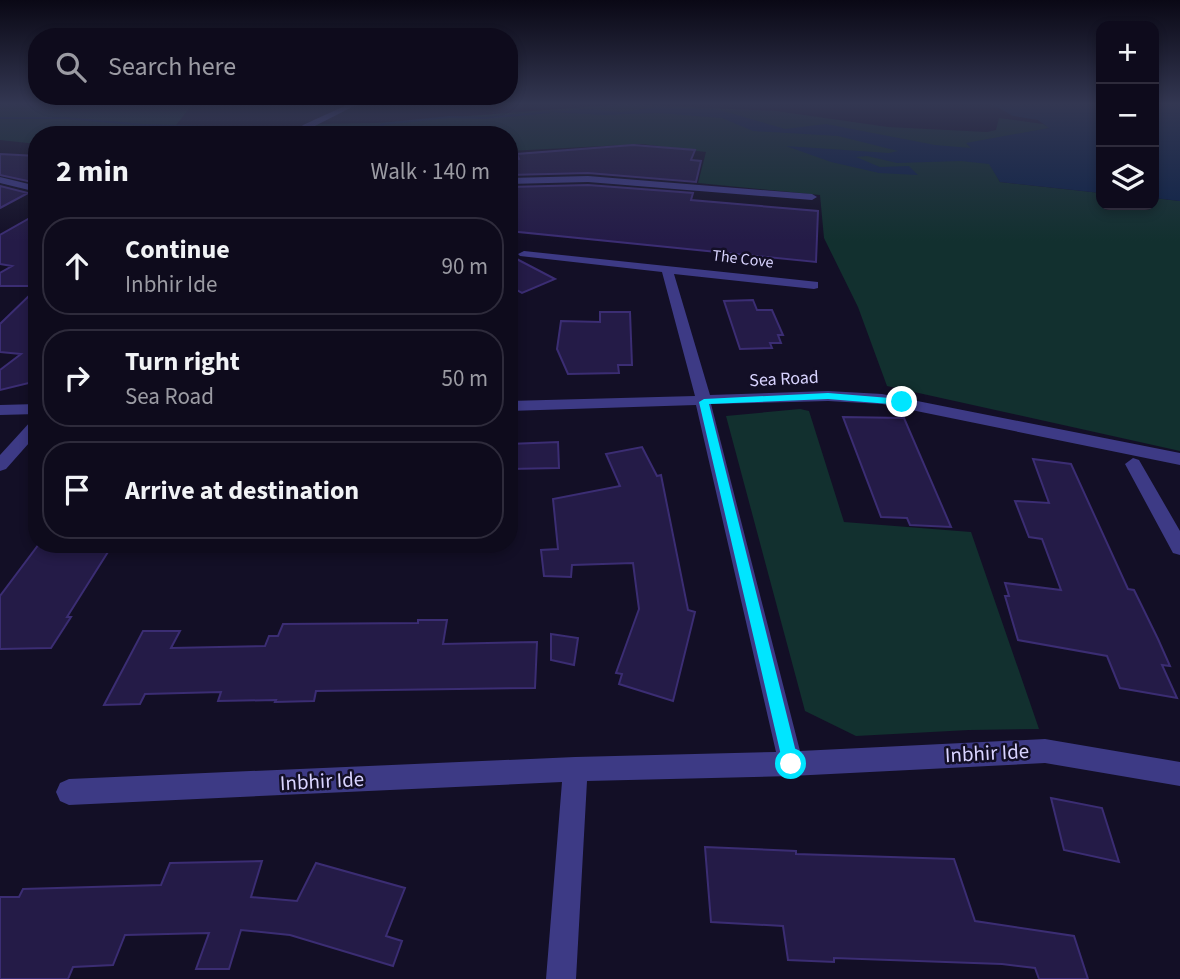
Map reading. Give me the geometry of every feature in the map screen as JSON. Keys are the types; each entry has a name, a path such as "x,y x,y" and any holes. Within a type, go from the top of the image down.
{"street":[{"path":"518,181 588,179 787,190 811,197"},
{"path":"0,180 28,187"},
{"name":"The Cove","path":"524,254 814,285"},
{"path":"667,268 704,402 791,764"},
{"name":"Sea Road","path":"518,406 828,396 881,399 1180,458"},
{"path":"0,410 28,409"},
{"path":"0,465 28,434"},
{"path":"1133,464 1180,548"},
{"name":"Inbhir Ide","path":"69,792 575,769 791,764 1045,751 1180,774"},
{"path":"561,979 575,769"}],"green space":[{"path":"687,150 974,150 990,164 1000,182 1096,192 1096,210 1159,210 1159,199 1180,201 1180,451 887,386 858,307 824,238 820,195 698,183 706,152"},
{"path":"800,409 809,411 844,522 971,532 1039,729 856,736 805,711 726,416"}],"water":[{"path":"796,150 889,153 898,151 893,150 1096,150 1096,192 1000,182 989,164 961,161 897,163 867,156 856,157 880,167 909,166 918,175 879,173 831,162"},
{"path":"1159,150 1180,150 1180,201 1159,199"}],"building":[{"path":"573,150 691,150 695,150 691,160 701,161 696,182 588,173 518,175 518,154"},
{"path":"0,154 28,156 28,181 0,175"},
{"path":"588,185 693,193 691,200 818,211 816,262 518,232 518,187"},
{"path":"0,186 28,193 0,208"},
{"path":"28,219 28,286 0,286 0,273 12,266 0,264 0,235"},
{"path":"518,260 555,279 522,293 518,291"},
{"path":"28,297 28,383 0,390 0,370 21,354 0,352 0,324"},
{"path":"753,300 757,310 772,310 783,335 778,335 781,343 770,343 772,348 740,349 724,301"},
{"path":"600,312 630,312 632,365 618,365 619,373 568,374 557,349 561,321 600,322"},
{"path":"843,417 904,418 951,527 910,525 907,518 881,517"},
{"path":"558,442 559,468 518,469 518,444"},
{"path":"642,447 657,476 661,475 688,610 695,612 673,701 619,684 622,674 616,673 639,609 633,563 572,565 571,577 544,576 541,550 558,549 553,499 620,486 606,454"},
{"path":"1033,459 1071,464 1128,589 1134,590 1158,639 1170,666 1162,665 1177,698 1120,688 1107,656 1018,640 1005,596 1009,596 1005,583 1061,590 1042,539 1029,537 1015,501 1049,503"},
{"path":"32,553 107,553 51,648 0,649 0,596"},
{"path":"418,620 447,620 443,644 537,642 535,688 316,691 314,701 275,702 276,700 218,701 221,692 145,694 140,704 104,705 143,631 180,631 171,648 265,646 269,636 278,636 283,624 418,623"},
{"path":"551,634 578,638 574,665 551,660"},
{"path":"1051,798 1102,808 1119,862 1064,850"},
{"path":"705,847 796,851 796,854 954,859 975,921 1074,936 1088,979 1039,979 1035,968 1002,964 834,958 834,962 788,960 783,926 711,922"},
{"path":"262,861 251,897 297,901 316,863 405,888 386,936 402,941 393,966 290,935 241,930 229,969 196,969 209,933 125,935 113,965 73,967 68,979 0,979 0,897 19,897 23,889 161,885 170,863"}],"route":[{"path":"791,764 705,416 704,402 828,396 902,402"}]}
